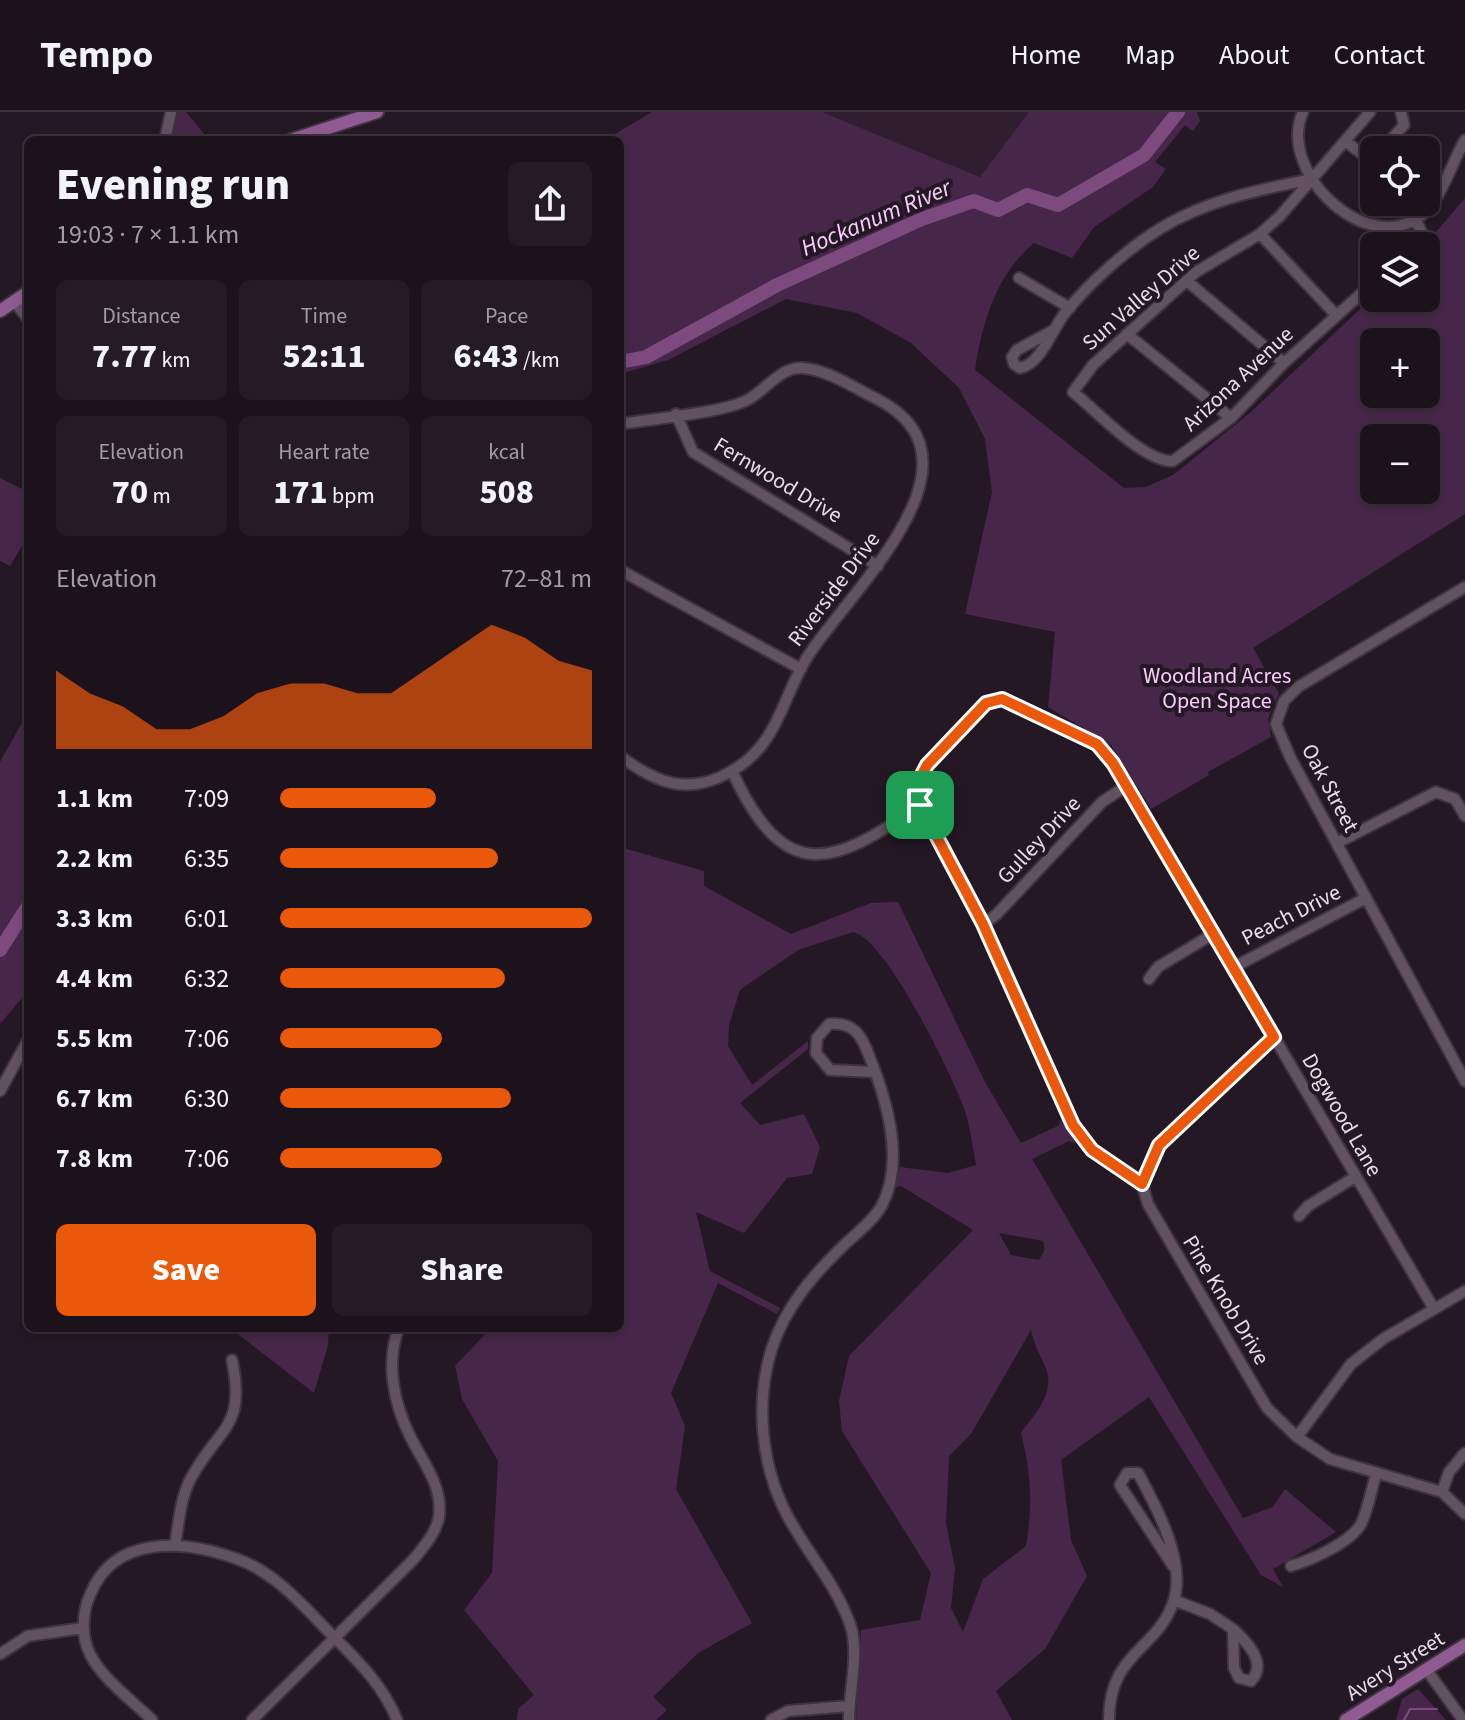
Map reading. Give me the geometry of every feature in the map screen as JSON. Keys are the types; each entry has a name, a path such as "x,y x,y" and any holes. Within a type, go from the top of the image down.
{"main road":[{"path":"303,136 377,112"},
{"path":"0,311 24,295"},
{"name":"Avery Street","path":"1346,1720 1465,1645"}],"street":[{"path":"166,136 171,112"},
{"path":"1303,112 1299,122 1299,146 1311,179 1323,196 1365,223 1397,224 1417,218 1442,185 1465,140"},
{"name":"Sun Valley Drive","path":"1161,461 1146,453 1073,392 1093,365 1187,281 1228,250 1260,234 1370,112"},
{"path":"1394,136 1404,125 1401,112"},
{"path":"1345,141 1360,152"},
{"path":"1054,330 1070,308 1160,228 1206,205 1311,179"},
{"path":"1417,218 1422,232"},
{"path":"1260,234 1336,315"},
{"path":"1019,278 1070,308"},
{"path":"1187,281 1284,363"},
{"name":"Arizona Avenue","path":"1161,461 1185,455 1231,418 1284,363 1360,294"},
{"path":"14,301 24,314"},
{"path":"1127,334 1231,418"},
{"name":"Riverside Drive","path":"624,423 745,401 785,372 799,367 818,371 891,406 908,423 920,446 922,469 918,493 909,515 878,566 801,669 771,733 732,771"},
{"name":"Fernwood Drive","path":"676,414 693,452 878,566"},
{"path":"624,572 801,669"},
{"name":"Oak Street","path":"1465,587 1298,687 1279,711 1276,724 1280,738 1465,1081"},
{"name":"Dogwood Lane","path":"920,805 917,784 927,765 986,703 1002,699 1097,744 1126,786 1234,967 1434,1309"},
{"path":"624,759 659,782 684,787 732,771 772,836 795,852 815,857 858,842 920,805 983,924 1073,1125 1092,1150 1142,1184 1159,1145 1274,1037"},
{"name":"Gulley Drive","path":"983,924 996,915 1102,802 1126,786"},
{"path":"1337,843 1436,792 1455,799 1465,816"},
{"name":"Peach Drive","path":"1234,967 1366,898"},
{"path":"1149,979 1158,967 1213,934"},
{"path":"849,1720 854,1658 851,1627 833,1585 786,1514 769,1470 762,1425 772,1348 793,1302 813,1275 882,1206 891,1170 890,1124 882,1087 856,1029 843,1023 829,1024 817,1038 816,1053 830,1070 875,1072"},
{"path":"0,1091 24,1047"},
{"path":"1299,1216 1308,1206 1355,1177"},
{"name":"Pine Knob Drive","path":"1142,1184 1162,1232 1259,1395 1297,1437 1330,1459 1442,1492 1465,1514"},
{"path":"1297,1437 1351,1364 1383,1339 1465,1291"},
{"path":"252,1720 414,1559 430,1539 439,1518 438,1493 431,1474 397,1404 392,1370 398,1332"},
{"path":"175,1545 183,1496 235,1411 239,1394 232,1360"},
{"path":"1442,1492 1449,1472 1465,1453"},
{"path":"1109,1720 1113,1681 1174,1600 1174,1548 1138,1473 1127,1473 1120,1485 1173,1566"},
{"path":"1291,1566 1306,1561 1353,1533 1361,1524 1376,1475"},
{"path":"152,1720 105,1675 89,1653 83,1628 87,1603 97,1578 119,1556 144,1546 175,1545 237,1559 266,1573 370,1674 389,1700 397,1720"},
{"path":"1174,1600 1210,1614 1233,1629"},
{"path":"0,1654 28,1636 83,1628"},
{"path":"1426,1669 1463,1720"},
{"path":"771,1720 788,1711 849,1706"}],"shaded area":[{"path":"822,112 1029,112 980,177"}],"green space":[{"path":"178,112 186,112 206,136 173,136"},
{"name":"Woodland Acres Open Space","path":"652,112 822,112 980,177 1029,112 1197,112 1200,121 1193,131 1185,125 1155,162 1166,169 1153,187 1094,227 1072,258 1034,243 1021,256 993,300 975,370 1124,488 1146,487 1173,475 1251,412 1360,309 1360,312 1440,312 1440,232 1436,232 1465,198 1465,514 1253,648 1279,693 1268,719 1271,737 1208,772 1209,775 1151,809 1111,745 1048,707 1055,632 965,614 992,492 985,439 959,388 911,343 857,313 786,299 668,360 624,373 624,136 612,136"},
{"path":"0,478 24,490 24,543 10,566 0,561"},
{"path":"24,719 24,996 0,1024 0,762"},
{"path":"624,848 704,871 704,886 791,934 871,903 898,902 985,1082 1021,1143 1058,1126 1063,1116 1076,1144 1069,1141 1032,1159 1243,1518 1273,1507 1285,1489 1336,1532 1273,1569 1283,1587 1261,1575 1149,1397 1061,1460 1071,1540 1087,1576 1045,1649 996,1691 1012,1720 856,1720 861,1630 920,1620 931,1573 842,1431 839,1401 849,1356 973,1230 901,1186 895,1188 900,1167 948,1173 976,1165 965,1110 930,1036 899,980 882,957 867,940 853,932 798,950 740,990 729,1025 728,1046 752,1085 808,1041 808,1049 740,1103 760,1125 804,1114 820,1147 812,1174 787,1178 744,1233 696,1212 710,1271 780,1308 777,1314 718,1283 671,1393 685,1426 676,1489 752,1623 698,1653 653,1697 667,1710 656,1720 517,1720 518,1709 534,1695 464,1610 492,1573 498,1461 462,1399 455,1366 487,1332 624,1332","holes":["999,1233 1043,1241 1045,1249 1039,1260 1011,1255","1031,1330 1045,1366 1048,1385 1043,1402 1021,1433 1030,1489 1026,1546 983,1579 963,1632 951,1608 955,1568 946,1523 949,1456 971,1434"]},
{"path":"235,1332 329,1332 314,1393"},
{"path":"1418,1689 1446,1720 1396,1720 1402,1699"}],"waterway":[{"name":"Hockanum River","path":"624,361 646,357 777,285 922,219 974,201 998,210 1027,195 1058,205 1144,155 1178,112"},
{"name":"Hockanum River","path":"0,950 24,912"},
{"path":"1404,1720 1410,1709 1437,1709"}],"route":[{"path":"1002,699 1024,707 1097,744 1113,763 1234,967 1274,1037 1159,1145 1142,1184 1120,1172 1092,1150 1073,1125 983,924 920,805 917,784 927,765 986,703 1002,699"}]}
